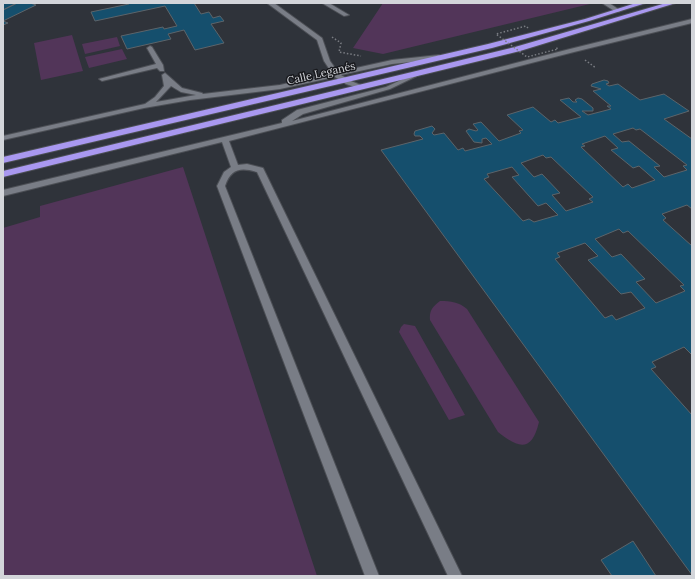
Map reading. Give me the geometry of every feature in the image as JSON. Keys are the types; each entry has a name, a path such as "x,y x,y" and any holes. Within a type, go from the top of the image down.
{"highway":[{"name":"Calle Leganés","path":"3,160 338,77 445,56 540,33 643,3"},
{"name":"Calle Leganés","path":"3,174 420,74 551,40 673,3"}],"street":[{"path":"270,3 320,39 324,46 328,63 338,77 350,85 361,87"},
{"path":"325,3 346,15"},
{"path":"605,3 618,11"},
{"name":"Calle Leganés","path":"3,193 280,126 572,50 692,21"},
{"path":"150,48 173,86 185,91 210,96"},
{"path":"102,79 160,65"},
{"name":"Calle Leganés","path":"280,126 300,112 388,88 420,74"},
{"path":"144,106 157,98 168,86 165,75"},
{"path":"3,138 144,106 280,87 338,77"},
{"path":"225,139 235,167"},
{"path":"372,576 221,186 224,176 235,167 248,167 260,170 455,576"}],"path":[{"path":"495,31 526,24"},
{"path":"528,28 526,26 496,34 527,57 558,49 555,47"}],"shaded area":[{"path":"383,3 594,3 383,54 353,48"},
{"path":"72,35 83,71 41,80 34,43"},
{"path":"117,37 120,46 85,54 82,44"},
{"path":"122,49 127,59 89,68 85,57"},
{"path":"183,167 317,576 3,576 3,228 40,217 40,206"},
{"path":"440,301 455,302 467,309 539,422 533,439 528,443 524,445 512,442 498,432 430,320 432,309"},
{"path":"404,324 415,326 465,415 449,420 399,332"}],"building":[{"path":"4,3 17,3 3,10"},
{"path":"17,3 30,3 36,5 3,21 3,10"},
{"path":"129,3 194,3 201,14 209,12 213,18 220,16 224,21 211,24 224,43 195,50 184,30 168,34 171,39 127,49 121,36 163,27 164,29 177,26 165,6 95,21 91,12"},
{"path":"604,80 608,81 609,83 606,84 609,86 618,84 640,100 664,94 689,111 664,119 692,139 692,209 687,205 662,214 666,218 663,220 692,246 692,355 684,347 652,362 656,367 651,369 692,415 692,575 381,150 423,139 420,136 415,136 415,131 432,126 435,129 432,133 434,135 444,133 458,150 463,148 465,151 492,144 486,138 482,139 482,143 474,142 466,131 469,129 476,131 478,130 473,124 481,122 499,141 521,133 519,131 523,130 507,115 533,107 551,122 555,120 558,123 581,117 560,100 569,98 573,102 577,102 575,100 578,98 582,99 593,108 593,111 582,111 588,115 611,109 607,106 611,106 593,91 601,89 591,86 592,84","holes":["633,128 636,130 640,129 687,165 683,166 687,170 664,177 654,167 660,166 629,141 622,142 613,134","605,136 618,148 611,150 633,168 639,166 655,180 632,188 628,184 623,187 581,147 585,146 582,144","543,155 546,158 551,157 593,197 589,199 593,202 566,211 552,195 560,193 542,174 534,177 521,163","512,167 519,175 512,177 538,206 546,203 558,215 534,222 529,219 523,221 484,179 489,177 487,174","619,229 623,233 628,231 684,285 680,286 685,291 656,303 636,282 645,279 621,254 612,257 595,239","585,243 598,256 588,260 621,294 631,292 645,308 616,320 612,315 605,318 555,259 560,257 557,253"]},
{"path":"633,541 656,576 612,576 601,560"}]}
